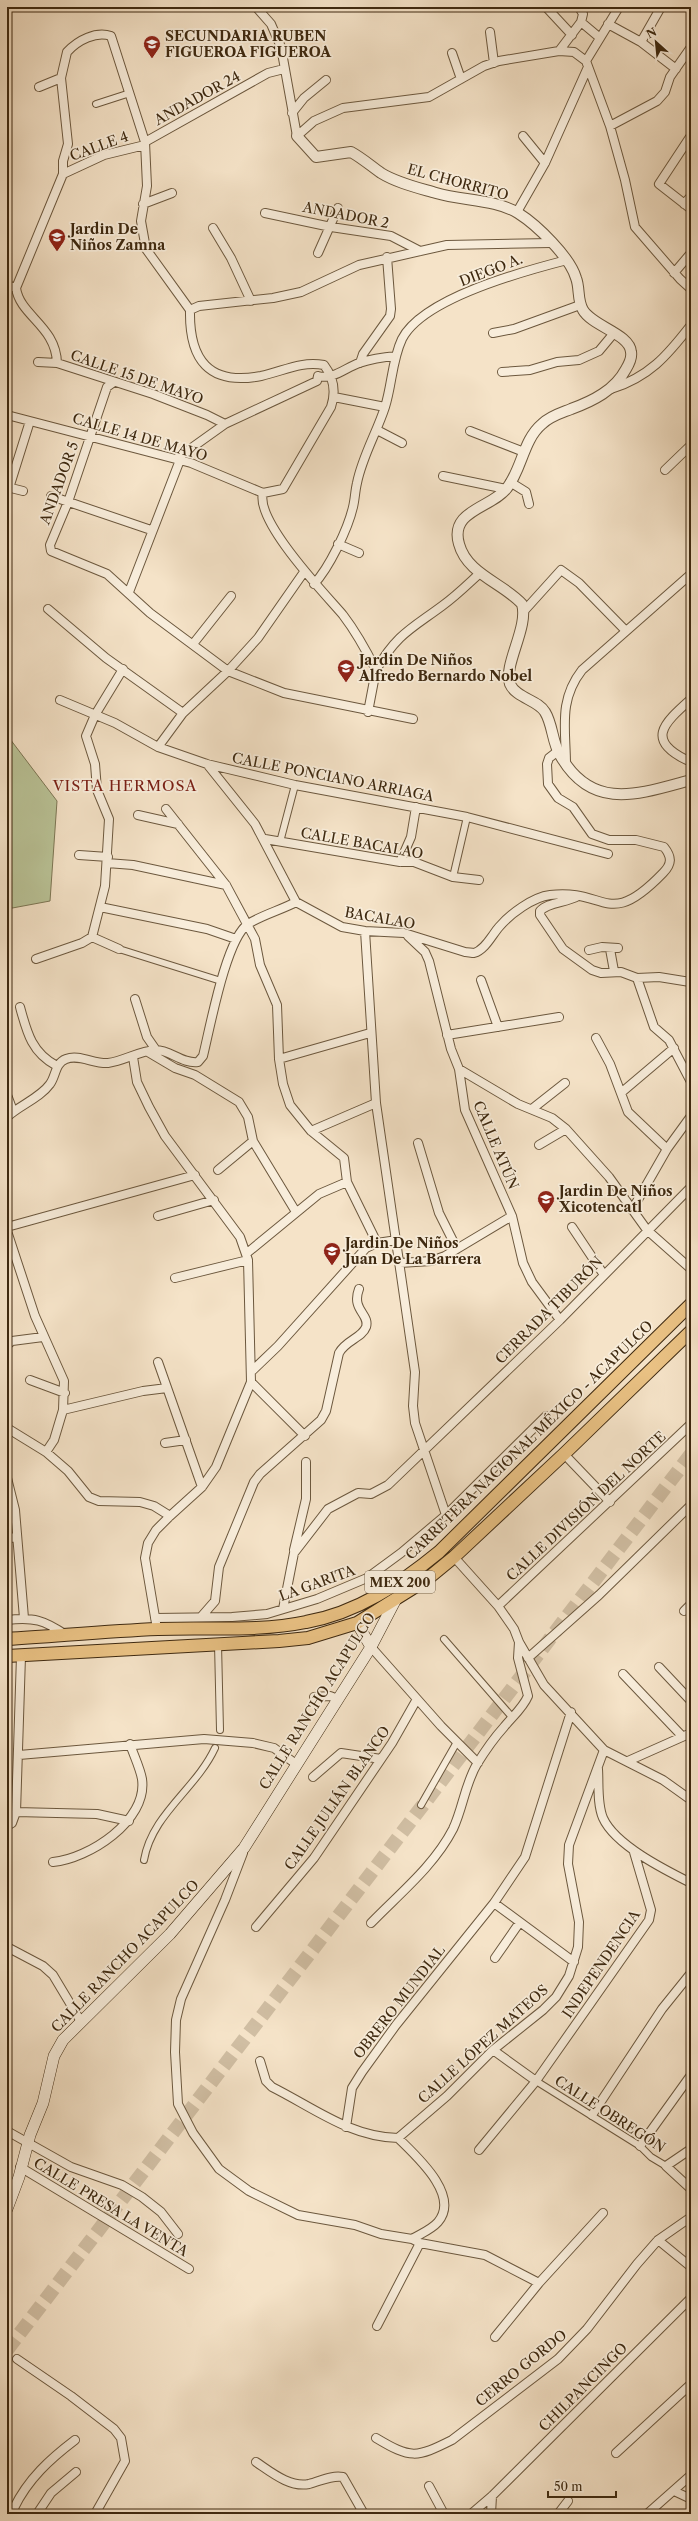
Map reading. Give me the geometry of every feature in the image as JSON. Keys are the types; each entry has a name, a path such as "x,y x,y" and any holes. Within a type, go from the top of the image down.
{"main road":[{"name":"CARRETERA NACIONAL MÉXICO - ACAPULCO","path":"7,1639 67,1636 156,1623 280,1626 307,1622 337,1614 393,1587 438,1552 691,1304"},
{"name":"CARRETERA NACIONAL MÉXICO - ACAPULCO","path":"7,1656 308,1638 356,1624 395,1601 454,1557 564,1454 691,1331"},
{"name":"CALLE RANCHO ACAPULCO","path":"7,2209 28,2141 43,2103 54,2056 63,2040 80,2020 170,1934 244,1848 371,1647 395,1601"},
{"path":"356,1624 371,1647"}],"street":[{"path":"256,7 275,31 297,136 314,121 343,108 429,97 494,62 559,51 574,52 587,64 610,126 636,227 674,273 691,289"},
{"path":"546,7 572,35"},
{"path":"559,51 581,22 583,14 579,7"},
{"path":"517,212 546,163 587,64 600,38 619,7"},
{"path":"641,42 661,7"},
{"path":"581,22 600,38"},
{"path":"608,24 641,42 676,69"},
{"path":"490,32 494,62"},
{"path":"7,286 16,288 62,174 63,161 68,144 62,78 67,52 83,40 102,33 111,36 145,143 147,186 141,221 146,249 190,310 190,326 193,345 201,361 211,372 223,377 243,378 262,376 300,364 313,363 324,365 333,376 334,397 331,407 283,489 263,493 261,500 269,518 304,572 343,616 376,670"},
{"path":"610,126 657,101 665,92 676,69 687,57 691,47"},
{"path":"452,53 461,79"},
{"name":"ANDADOR 24","path":"145,143 262,77 284,69"},
{"path":"39,87 62,78"},
{"path":"292,113 304,98 326,80"},
{"path":"96,104 130,92"},
{"name":"EL CHORRITO","path":"297,136 316,157 351,152 397,180 436,193 486,202 517,212 567,260 576,276 580,305"},
{"path":"524,136 546,163"},
{"path":"690,137 659,184 688,207 691,196"},
{"name":"CALLE 4","path":"62,174 104,155 145,143"},
{"path":"143,204 172,192"},
{"path":"318,253 331,227 338,208"},
{"name":"ANDADOR 2","path":"265,213 331,227 391,236 420,250"},
{"path":"213,228 231,258 251,301"},
{"path":"190,310 199,306 251,301 301,292 343,271 420,250 447,245 551,243"},
{"path":"674,273 691,253"},
{"path":"360,363 363,354 390,316 391,308 387,258"},
{"name":"DIEGO A.","path":"314,584 325,572 353,508 356,483 385,407 396,356 403,337 422,316 470,290 539,266 567,260"},
{"name":"CALLE 15 DE MAYO","path":"16,288 20,300 48,333 57,352 58,363 207,415 225,424"},
{"path":"493,333 514,329 580,305 592,320 625,340 632,353 622,377 610,389"},
{"path":"524,611 517,598 480,573 464,555 458,544 458,532 468,513 508,485 524,452 541,424 610,389 637,379 649,372 691,325"},
{"path":"502,372 530,370 557,362 579,360 599,351 614,333"},
{"path":"396,356 360,363 333,376 325,378 318,376 317,381 225,424 178,460 128,592 150,613 228,671 284,693 368,712 413,719"},
{"path":"38,362 58,363"},
{"name":"ANDADOR 5","path":"114,382 107,387 68,502 50,545 51,551 107,574 128,592"},
{"path":"334,397 385,407"},
{"name":"CALLE 14 DE MAYO","path":"7,415 90,435 178,460 220,473 263,493"},
{"path":"23,491 8,489 30,421"},
{"path":"377,430 402,443"},
{"path":"470,431 524,452"},
{"path":"665,470 691,445"},
{"path":"443,476 508,485 526,492 529,504"},
{"path":"51,496 151,530"},
{"path":"338,544 359,553"},
{"path":"626,631 579,583 561,570 524,611 510,672 510,684 518,692 541,706 546,714 558,751 576,779 586,786 611,794 625,795 691,780"},
{"path":"158,747 183,713 228,671 258,638 304,572"},
{"path":"368,712 376,670 389,648 406,631 443,605 480,573"},
{"path":"566,765 565,710 567,694 582,670 691,574"},
{"path":"193,644 231,596"},
{"path":"48,609 123,669 183,713"},
{"path":"92,938 100,907 108,860 109,819 97,790 95,764 86,736 95,715 123,669"},
{"path":"691,699 667,720 662,729 662,738 669,748 691,762"},
{"name":"CALLE PONCIANO ARRIAGA","path":"60,700 95,715 158,747 207,764 295,785 467,816 608,854"},
{"name":"BACALAO","path":"296,902 342,927 365,931 404,933 465,952 474,953 484,946 512,915 529,904 551,894 578,896 610,905 622,904 650,887 670,864 671,857 664,847 636,840 609,840 592,834 573,806 553,792 548,784 547,764 549,758 558,751"},
{"path":"7,1117 43,1092 51,1082 57,1066 65,1059 76,1057 96,1063 107,1063 152,1051 190,1063 198,1062 203,1056 221,982 236,939 248,924 296,902 265,839 207,764"},
{"path":"280,842 295,785"},
{"path":"400,862 411,837 416,807"},
{"path":"166,809 226,885 248,924 255,939 267,984 277,1004 279,1059 283,1084 290,1105 311,1131 344,1158 347,1182 377,1242"},
{"path":"138,815 178,824"},
{"path":"453,877 467,816"},
{"name":"CALLE BACALAO","path":"265,839 400,862 414,862 453,877 479,880"},
{"path":"79,855 226,885"},
{"path":"578,896 567,903 548,905 540,911 540,915 563,949 570,955 592,970 601,973 614,971 638,978 659,977 690,982"},
{"path":"100,907 207,929 236,939"},
{"path":"365,931 370,1033 376,1103 397,1240 408,1333 415,1372 413,1406 415,1423 446,1515"},
{"name":"CALLE ATÚN","path":"404,933 418,945 428,961 447,1035 459,1069 464,1110 512,1216 523,1263 532,1282 560,1320"},
{"path":"36,959 92,938 120,949 221,982"},
{"path":"589,950 602,947 610,949 618,948"},
{"path":"610,949 614,971"},
{"path":"638,978 654,1027 669,1040 691,1082"},
{"path":"481,980 498,1027"},
{"path":"135,999 152,1051 175,1068 196,1075 239,1102 248,1117 253,1141 296,1212"},
{"path":"20,1007 29,1038 35,1050 46,1060 57,1066"},
{"path":"447,1035 559,1017"},
{"path":"279,1059 370,1033"},
{"path":"596,1038 622,1092 628,1112 667,1149"},
{"path":"622,1092 674,1048"},
{"path":"133,1057 137,1082 165,1136 240,1237 248,1257 253,1370 252,1382 226,1446 202,1487 156,1530 148,1543 146,1558 156,1623"},
{"path":"459,1069 518,1104 552,1118 566,1129 609,1177 647,1230 691,1269"},
{"path":"532,1109 565,1083"},
{"path":"7,1095 14,1111"},
{"path":"311,1131 376,1103"},
{"path":"632,1210 667,1149 691,1116"},
{"path":"538,1145 566,1129"},
{"path":"218,1170 253,1141"},
{"path":"418,1143 439,1213 457,1248"},
{"path":"7,1227 195,1175"},
{"path":"175,1278 248,1257 296,1212 326,1189 347,1182"},
{"name":"CERRADA TIBURÓN","path":"294,1553 328,1509 358,1493 371,1494 379,1492 424,1451 560,1320 691,1186"},
{"path":"158,1216 214,1200"},
{"path":"400,1263 431,1261 457,1248 512,1216"},
{"path":"572,1227 604,1275"},
{"path":"7,1231 43,1337 64,1381 65,1393 63,1410 54,1440 46,1452"},
{"path":"253,1370 278,1346 357,1256 366,1248 377,1242 397,1240"},
{"path":"201,1617 215,1601 219,1567 254,1482 260,1474 305,1436 321,1420 326,1411 343,1344 362,1333 366,1327 366,1318 357,1306 356,1298 359,1290"},
{"path":"7,1345 12,1341 43,1337"},
{"path":"158,1362 202,1487"},
{"path":"30,1380 65,1393"},
{"path":"252,1382 305,1436"},
{"path":"63,1410 143,1391 167,1388"},
{"name":"LA GARITA","path":"156,1623 201,1617 232,1617 267,1614 317,1599 367,1578 401,1553 446,1515 546,1416"},
{"name":"CALLE DIVISIÓN DEL NORTE","path":"498,1606 691,1424"},
{"path":"7,1428 46,1452 68,1471 89,1496 100,1501 140,1502 154,1506 170,1516"},
{"path":"165,1443 186,1440"},
{"path":"564,1454 610,1502"},
{"path":"283,1609 306,1499 306,1462"},
{"path":"7,1478 15,1510 16,1537 24,1618"},
{"path":"528,1658 599,1595 691,1505"},
{"path":"7,1538 16,1537"},
{"path":"454,1557 498,1606 514,1629 519,1642 544,1685 572,1712 604,1750 663,1780 689,1797"},
{"path":"684,1611 691,1604"},
{"path":"7,1620 24,1618 46,1622 67,1636"},
{"path":"444,1639 512,1717"},
{"path":"371,1923 427,1867 453,1830 470,1777 478,1763 528,1696 518,1658 519,1642"},
{"path":"218,1644 220,1730"},
{"path":"371,1647 417,1700 478,1763"},
{"path":"9,1824 16,1812 21,1656"},
{"path":"659,1667 691,1701"},
{"path":"623,1674 682,1736"},
{"path":"314,1696 330,1696 338,1699"},
{"name":"CALLE JULIÁN BLANCO","path":"256,1927 314,1858 404,1725 417,1700"},
{"name":"OBRERO MUNDIAL","path":"346,2127 352,2088 362,2072 396,2025 494,1903 525,1857 572,1712"},
{"path":"628,1761 691,1733"},
{"path":"19,1754 204,1739 253,1743 274,1748 296,1764"},
{"path":"421,1805 456,1742"},
{"path":"53,1862 68,1861 91,1851 129,1821 140,1796 142,1780 130,1744"},
{"path":"144,1860 149,1838 161,1820 206,1767 215,1748"},
{"name":"CALLE LÓPEZ MATEOS","path":"398,2138 447,2096 493,2050 543,2010 556,1997 574,1962 579,1922 568,1864 569,1845 604,1750"},
{"path":"313,1777 341,1753 381,1759"},
{"path":"598,1765 603,1818 634,1852 691,1883"},
{"path":"16,1812 97,1814 129,1821"},
{"path":"244,1848 225,1900 181,1999 176,2020 174,2052 178,2104 193,2133 219,2169 249,2191 298,2215 355,2225 397,2238 412,2239 420,2243 485,2255 539,2283"},
{"name":"INDEPENDENCIA","path":"536,2081 652,1915 634,1852"},
{"path":"494,1903 574,1962"},
{"path":"495,1958 520,1922"},
{"path":"7,1947 42,1966 53,1975 80,2020"},
{"path":"592,2116 662,2009 691,1973"},
{"name":"CALLE OBREGÓN","path":"493,2050 536,2081 640,2146 651,2158 666,2166 691,2190"},
{"path":"260,2061 266,2081 272,2087 346,2127 364,2134 398,2138 430,2171 440,2190 443,2204 442,2216 437,2223 412,2239"},
{"path":"640,2146 691,2075"},
{"path":"479,2150 536,2081"},
{"path":"7,2131 28,2141 71,2167 122,2185 142,2197 161,2212 178,2234"},
{"path":"666,2166 691,2149"},
{"name":"CALLE PRESA LA VENTA","path":"20,2167 189,2269"},
{"path":"495,2337 539,2283 603,2213"},
{"name":"CERRO GORDO","path":"376,2438 400,2452 412,2455 434,2449 452,2440 520,2390 568,2349 587,2329 632,2270 658,2240 691,2217"},
{"path":"658,2240 691,2267"},
{"path":"377,2326 420,2243"},
{"name":"CHILPANCINGO","path":"492,2496 691,2298"},
{"path":"17,2359 71,2396 114,2429 121,2438 125,2461 95,2514"},
{"path":"616,2453 691,2384"},
{"path":"16,2514 14,2508 23,2488 55,2455 75,2440"},
{"path":"256,2462 295,2484 308,2484 337,2476 343,2477 364,2514"},
{"path":"37,2514 51,2493 76,2472"},
{"path":"647,2514 691,2474"},
{"path":"429,2486 444,2514"},
{"path":"674,2491 691,2498"},
{"path":"471,2514 492,2496"},
{"path":"491,2514 492,2496"},
{"path":"558,2514 568,2501"}],"green space":[{"path":"7,735 57,801 50,901 7,909"}],"tunnel":[{"path":"7,2350 691,1454"}],"place":[{"name":"SECUNDARIA RUBEN FIGUEROA FIGUEROA","path":"152,59"},
{"name":"Jardin De Niños Zamna","path":"57,252"},
{"name":"Jardin De Niños Alfredo Bernardo Nobel","path":"346,683"},
{"name":"Jardin De Niños Xicotencatl","path":"546,1214"},
{"name":"Jardin De Niños Juan De La Barrera","path":"332,1266"}],"district":[{"name":"VISTA HERMOSA","path":"125,786"}]}
